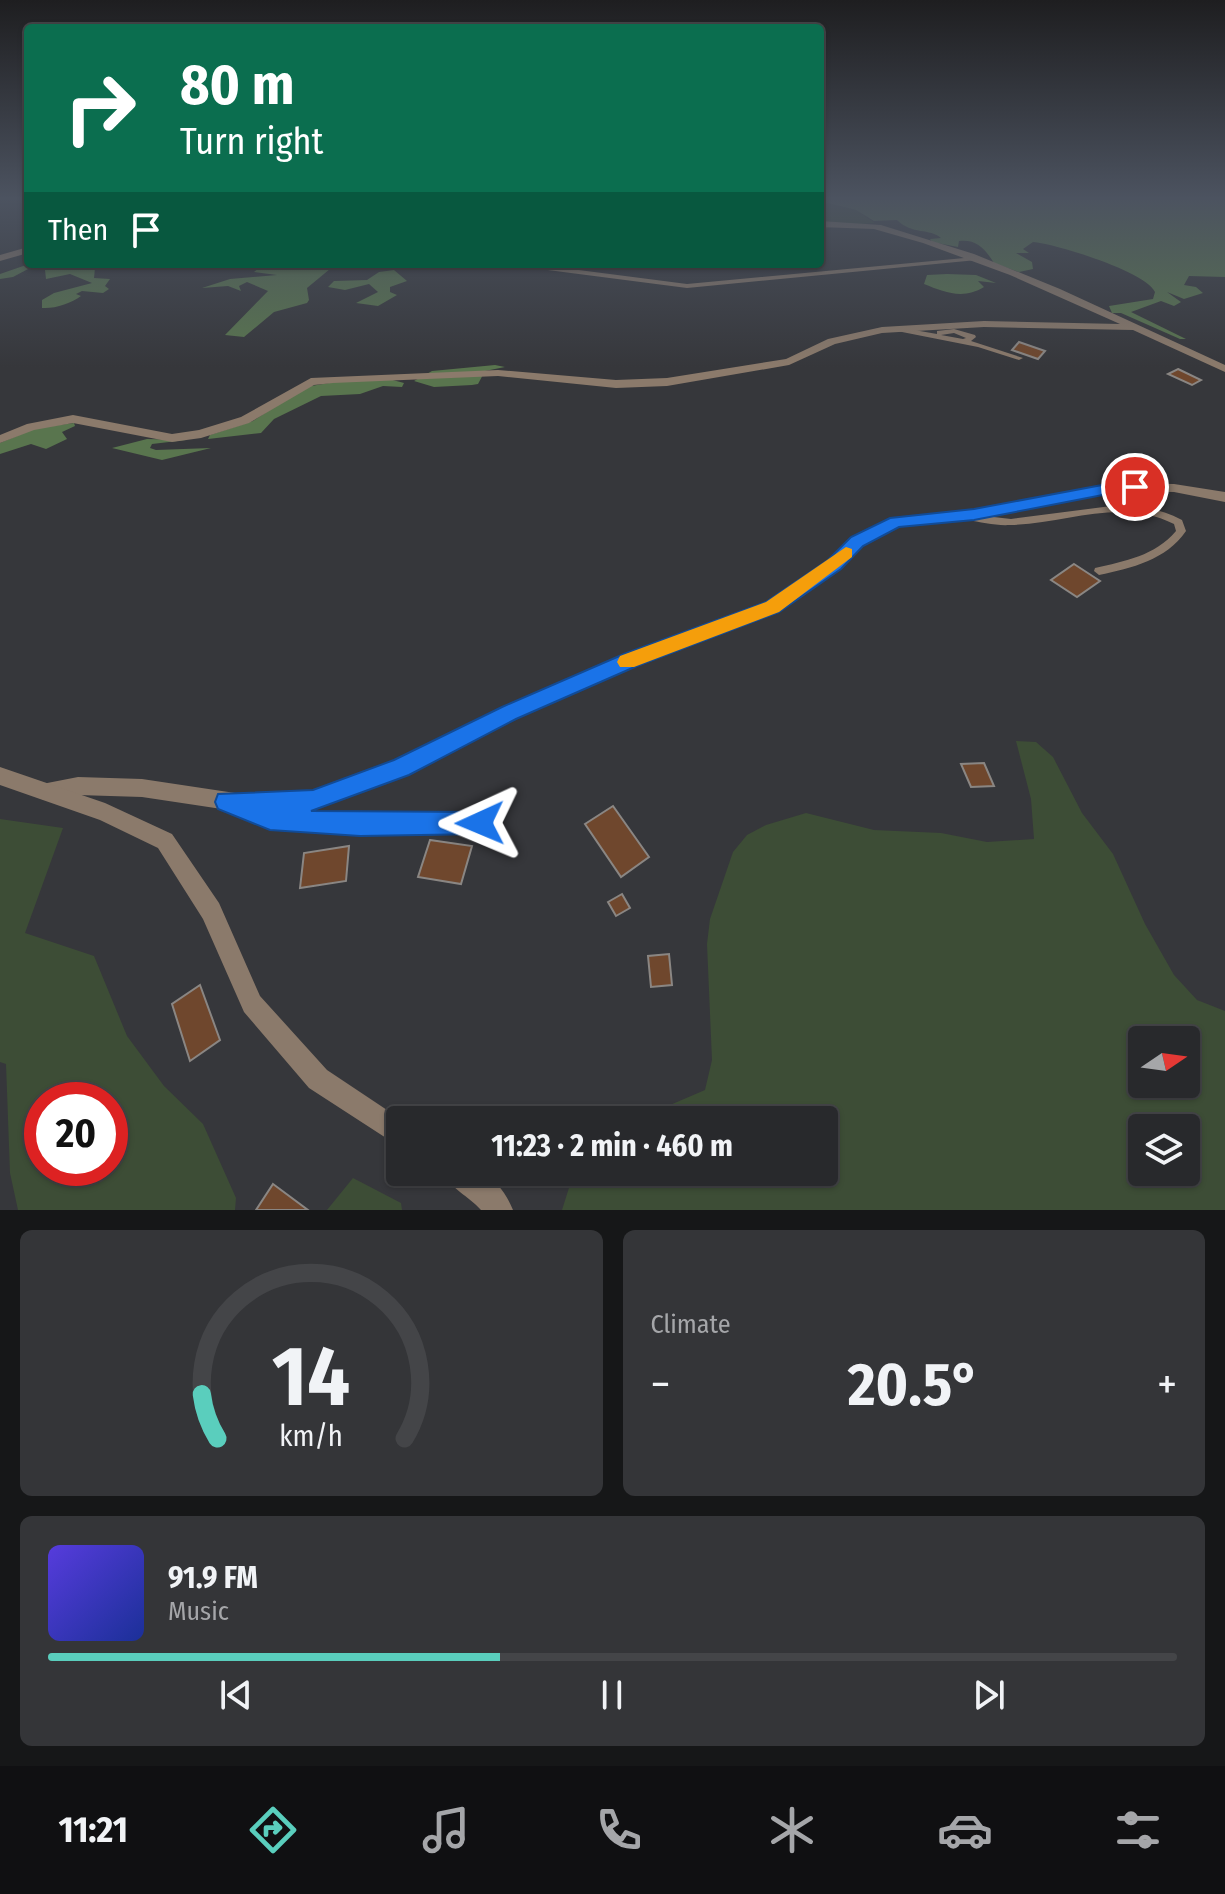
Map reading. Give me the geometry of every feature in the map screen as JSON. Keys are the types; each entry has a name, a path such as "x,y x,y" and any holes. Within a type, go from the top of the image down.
{"street":[{"path":"958,253 1069,293 1131,327 1225,369"},
{"path":"0,439 52,421 73,419 172,438 201,434 245,420 311,382 498,373 616,384 699,380 789,362 819,351 832,341 895,329 984,324 1131,327"},
{"path":"43,792 78,786 142,788 255,805 313,800 389,773 509,713 631,660 772,607 834,565 857,541 896,522 1035,505 1118,487 1174,488 1225,497"},
{"path":"0,776 105,812 165,841 211,911 252,1004 318,1079 386,1125"},
{"path":"477,1186 499,1210"}],"lane":[{"path":"548,268 687,286 975,259"},
{"path":"895,329 965,341 1019,358"},
{"path":"959,516 1008,522 1101,510 1149,511 1178,522 1181,531 1166,545 1130,565 1099,571"},
{"path":"226,802 270,819 360,825 480,823"}],"green space":[{"path":"987,253 1017,253 1032,262 1033,269 1019,272 994,263"},
{"path":"1079,253 1225,253 1225,277 1189,276 1184,285 1196,287 1203,293 1184,299 1167,292 1181,302 1174,306 1161,301 1131,312 1186,339 1180,339 1121,313 1112,313 1109,306 1153,299 1155,292 1136,276"},
{"path":"24,266 30,268 13,277 0,279 0,274"},
{"path":"30,268 95,268 94,278 110,279 105,286 109,289 103,293 82,291 76,294 81,296 68,303 42,308 42,300 54,293 92,283 70,274 46,279 45,270"},
{"path":"259,268 331,268 307,288 307,303 274,312 244,337 225,335 268,291 247,282 239,286 241,291 228,286 202,288 230,279 277,275 254,272"},
{"path":"394,270 407,281 390,287 390,292 397,295 378,306 356,303 378,292 369,284 345,290 328,287 334,281 367,280 379,272"},
{"path":"927,275 976,275 996,283 978,281 984,287 961,294 924,284"},
{"path":"495,365 505,367 485,371 478,384 434,387 414,381 432,371"},
{"path":"389,379 404,383 402,387 383,386 360,394 321,396 274,419 261,433 208,439 210,435 253,421 305,387 341,381"},
{"path":"74,423 75,426 62,432 67,439 46,449 31,444 0,454 0,443 36,428"},
{"path":"147,439 186,440 152,444 150,448 156,450 211,448 162,460 112,448"},
{"path":"1016,741 1036,742 1053,757 1082,813 1113,854 1145,924 1174,975 1197,1000 1225,1011 1225,1210 562,1210 570,1186 838,1186 838,1106 668,1106 705,1090 712,1060 707,944 710,919 733,852 747,835 766,825 806,813 874,830 941,833 987,842 1034,839 1031,799"},
{"path":"0,819 63,828 25,933 94,956 127,1036 164,1086 203,1124 236,1198 235,1210 18,1210 10,1173 6,1064 0,1062"},
{"path":"353,1178 401,1203 402,1210 327,1210"}],"building":[{"path":"1019,342 1045,351 1038,359 1012,350"},
{"path":"1178,369 1201,380 1192,385 1168,374"},
{"path":"1074,564 1100,581 1077,597 1051,580"},
{"path":"984,763 994,786 971,787 961,764"},
{"path":"613,806 649,857 621,877 585,824"},
{"path":"430,840 472,846 461,884 418,877"},
{"path":"349,846 346,881 300,888 304,853"},
{"path":"622,894 630,908 616,916 608,902"},
{"path":"669,954 672,985 651,987 648,956"},
{"path":"200,985 220,1040 190,1061 172,1004"},
{"path":"273,1184 308,1210 256,1210"}],"slow traffic":[{"path":"627,662 772,607 834,565 846,553"}],"route":[{"path":"480,823 360,825 270,819 226,802 255,805 313,800 401,768 509,713 631,660 772,607 834,565 857,541 896,522 911,518 974,515 1118,487 1135,487"}]}
